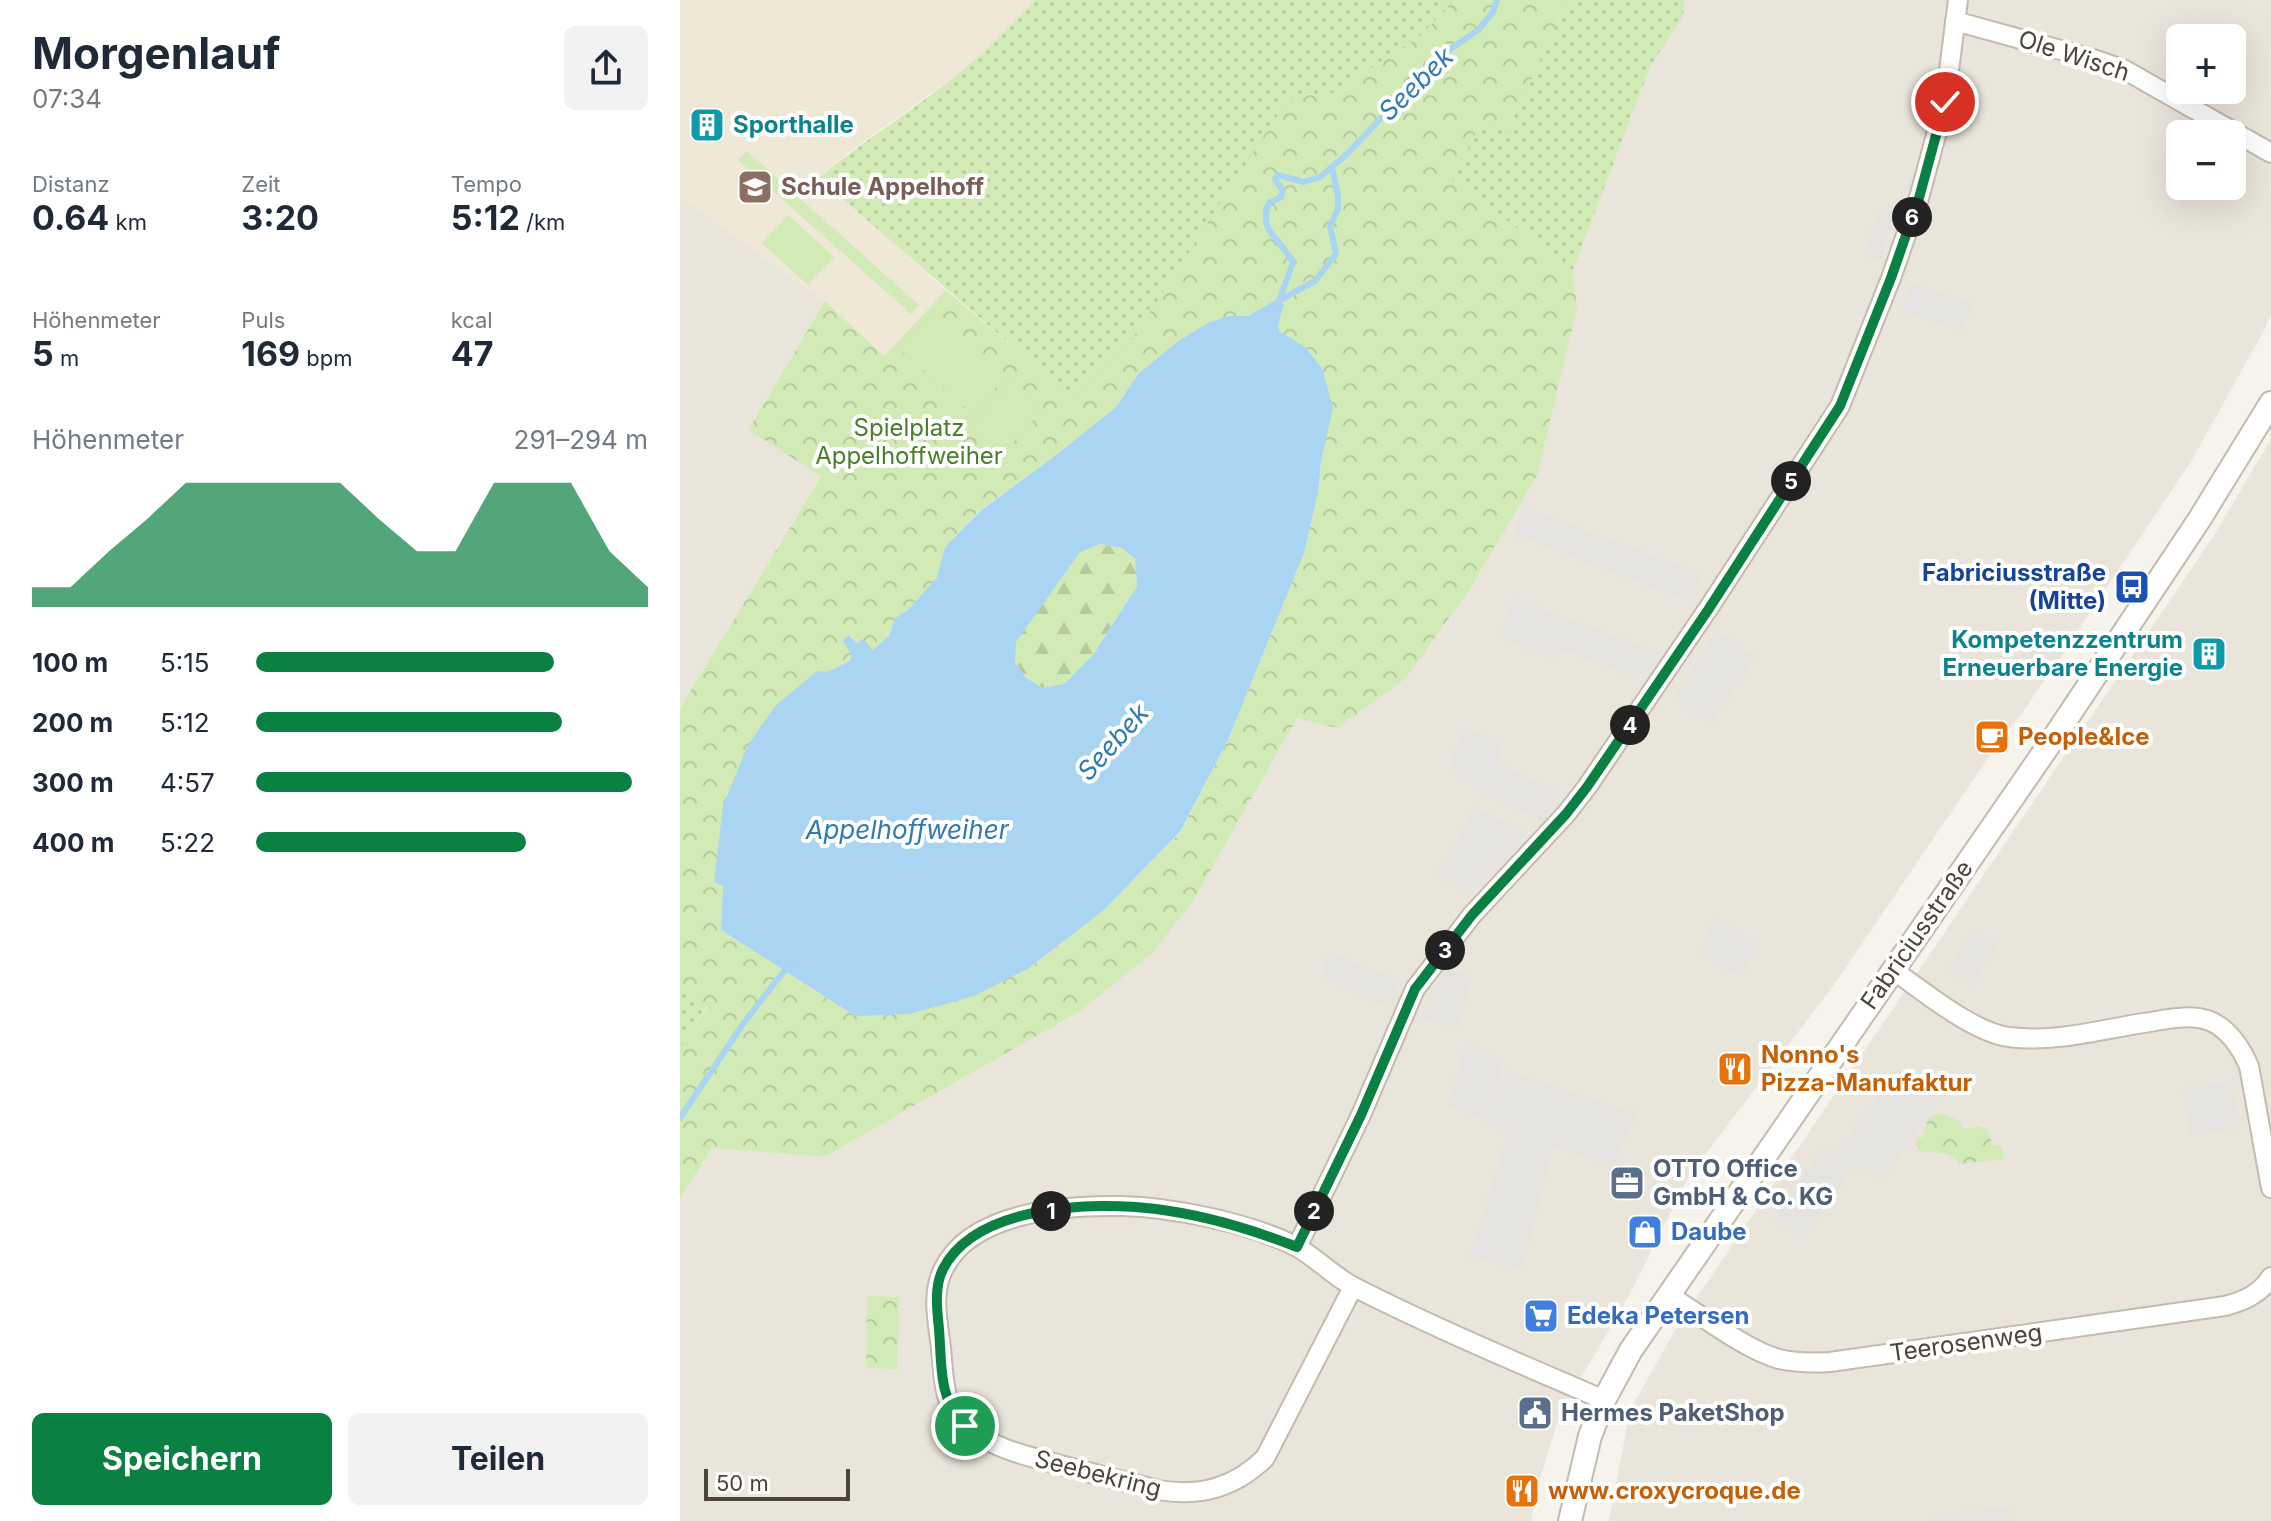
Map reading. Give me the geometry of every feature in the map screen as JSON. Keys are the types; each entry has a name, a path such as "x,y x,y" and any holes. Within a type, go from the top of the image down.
{"street":[{"path":"1297,1247 1361,1115 1415,989 1472,915 1566,814 1587,787 1708,610 1840,406 1919,198 1945,102 1958,0"},
{"name":"Ole Wisch","path":"1955,21 2125,70 2271,153"},
{"name":"Fabriciusstraße","path":"1570,1521 1590,1436 1604,1400 1631,1350 2051,742 2199,520 2271,403"},
{"path":"1893,970 1984,1031 2007,1037 2033,1039 2194,1017 2212,1022 2229,1034 2242,1050 2249,1066 2271,1188"},
{"name":"Seebekring","path":"1353,1287 1265,1458 1253,1470 1226,1486 1198,1493 1177,1493 1008,1451 984,1440 953,1413 946,1397 936,1304 943,1270 959,1247 995,1224 1046,1211 1099,1206 1154,1208 1214,1219 1297,1247 1353,1287 1604,1400"},
{"name":"Teerosenweg","path":"1668,1295 1758,1350 1779,1359 1805,1363 2225,1306 2256,1294 2271,1277"}],"shaded area":[{"name":"Schule Appelhoff","path":"680,0 1035,0 1008,30 958,74 852,150 820,177 946,290 884,356 825,301 680,196"},
{"path":"1685,0 2271,0 2271,314 2192,460 2023,712 1994,749 1836,982 1689,1176 1628,1297 1560,1414 1536,1491 1531,1521 680,1521 680,1198 712,1148 824,1157 1193,901 1297,718 1577,308 1573,270 1650,67 1683,16"},
{"path":"680,196 825,301 748,430 821,475 680,708"},
{"path":"1880,208 1896,214 1880,260 1864,255"},
{"path":"1913,283 1974,303 1960,330 1901,312"},
{"path":"2271,439 2271,1521 1609,1521 1630,1410 1678,1325 2213,537"},
{"path":"1524,507 1704,575 1685,600 1513,534"},
{"path":"1514,599 1661,653 1640,679 1563,650 1555,660 1500,637"},
{"path":"2039,627 2069,645 2046,679 2018,660"},
{"path":"1716,631 1755,656 1712,723 1673,698"},
{"path":"1463,728 1502,741 1498,763 1561,796 1539,819 1448,772"},
{"path":"1475,807 1527,835 1468,890 1437,876"},
{"path":"1712,919 1760,944 1740,976 1701,954"},
{"path":"1975,930 1999,946 1971,985 1948,969"},
{"path":"1329,952 1401,981 1382,1006 1322,977"},
{"path":"1448,966 1471,978 1459,1028 1418,1019"},
{"path":"1465,1044 1503,1063 1492,1106 1506,1070 1637,1113 1613,1165 1553,1148 1522,1270 1470,1257 1508,1132 1486,1124 1487,1119 1448,1106"},
{"path":"1922,1065 1950,1084 1882,1180 1866,1169 1852,1170 1802,1239 1775,1219 1824,1147 1835,1155 1900,1068 1913,1076"},
{"path":"2232,1081 2240,1128 2190,1136 2183,1089"},
{"path":"2008,1507 2009,1521 1933,1521 1932,1515"}],"green space":[{"path":"1035,0 1454,0 1422,35 1330,95 1298,94 1133,338 1072,398 819,178 959,73"},
{"name":"Spielplatz Appelhoffweiher","path":"1454,0 1567,0 1507,133 1482,121 1452,179 1573,270 1577,308 1537,475 1469,590 1406,678 1337,728 1297,718 1193,901 1153,952 1080,1011 824,1157 712,1148 680,1198 680,1049 708,1005 680,987 680,708 821,476 748,430 825,301 884,356 946,290 1072,397 1133,338 1284,105 1298,94 1330,95 1422,35","holes":["1280,300 1284,304 1279,331 1304,346 1321,461 1318,493 1304,553 1228,740 1180,833 1104,910 1029,968 855,1016 721,930 723,886 826,672 850,661 851,655 844,640 850,635 857,643 873,651 889,634 895,618 908,610 937,577 945,547 979,511 1116,407 1138,374 1177,342 1228,316 1248,316"]},
{"path":"1567,0 1685,0 1683,16 1650,67 1573,270 1451,180 1482,121 1507,132"},
{"path":"747,151 919,305 911,314 738,160"},
{"path":"788,215 834,257 808,285 762,243"},
{"path":"935,311 1007,375 972,414 900,349"},
{"path":"1011,381 1043,410 1000,457 968,428"},
{"path":"1100,544 1122,548 1135,559 1137,586 1093,655 1064,684 1042,688 1025,677 1015,662 1015,642 1080,551"},
{"path":"680,987 708,1004 680,1049"},
{"path":"1938,1113 1958,1120 1963,1129 1986,1129 1993,1145 2003,1150 2003,1159 1959,1164 1948,1154 1920,1152 1917,1139 1923,1137 1928,1119"},
{"path":"867,1296 899,1297 897,1369 866,1368"}],"water":[{"name":"Appelhoffweiher","path":"1276,300 1284,304 1279,331 1304,346 1322,368 1333,408 1304,553 1228,740 1180,832 1104,910 1029,968 974,996 909,1014 855,1016 721,930 723,886 714,882 723,806 747,747 775,706 817,671 826,672 850,661 851,655 843,640 849,635 857,643 863,639 873,650 889,635 895,618 908,610 937,577 945,547 980,511 1116,407 1138,374 1177,342 1208,323 1228,316 1248,316","holes":["1100,544 1122,548 1135,559 1137,586 1093,655 1064,684 1042,688 1025,677 1015,662 1016,642 1080,552"]}],"waterway":[{"name":"Seebek","path":"1277,306 1293,263 1272,235 1266,221 1269,203 1281,197 1283,191 1275,179 1278,175 1304,182 1320,177 1347,154 1439,57 1478,30 1493,12 1497,0"},
{"name":"Seebek","path":"1280,300 1315,281 1336,254 1330,226 1338,209 1332,168"},
{"name":"Seebek","path":"680,1118 743,1024 784,971 791,967"}],"place":[{"name":"Sporthalle","path":"707,125"},
{"name":"Schule Appelhoff","path":"755,187"},
{"name":"Fabriciusstraße (Mitte)","path":"2132,587"},
{"name":"Kompetenzzentrum Erneuerbare Energie","path":"2209,654"},
{"name":"People&Ice","path":"1992,737"},
{"name":"Nonno's Pizza-Manufaktur","path":"1735,1069"},
{"name":"OTTO Office GmbH & Co. KG","path":"1627,1183"},
{"name":"Daube","path":"1645,1232"},
{"name":"Edeka Petersen","path":"1541,1316"},
{"name":"Hermes PaketShop","path":"1535,1413"},
{"name":"www.croxycroque.de","path":"1522,1491"}],"route":[{"path":"965,1426 953,1413 946,1397 936,1304 943,1270 969,1238 995,1224 1046,1211 1122,1206 1154,1208 1214,1219 1297,1247 1361,1115 1415,989 1472,915 1566,814 1587,787 1708,610 1840,406 1919,198 1945,102"}]}
